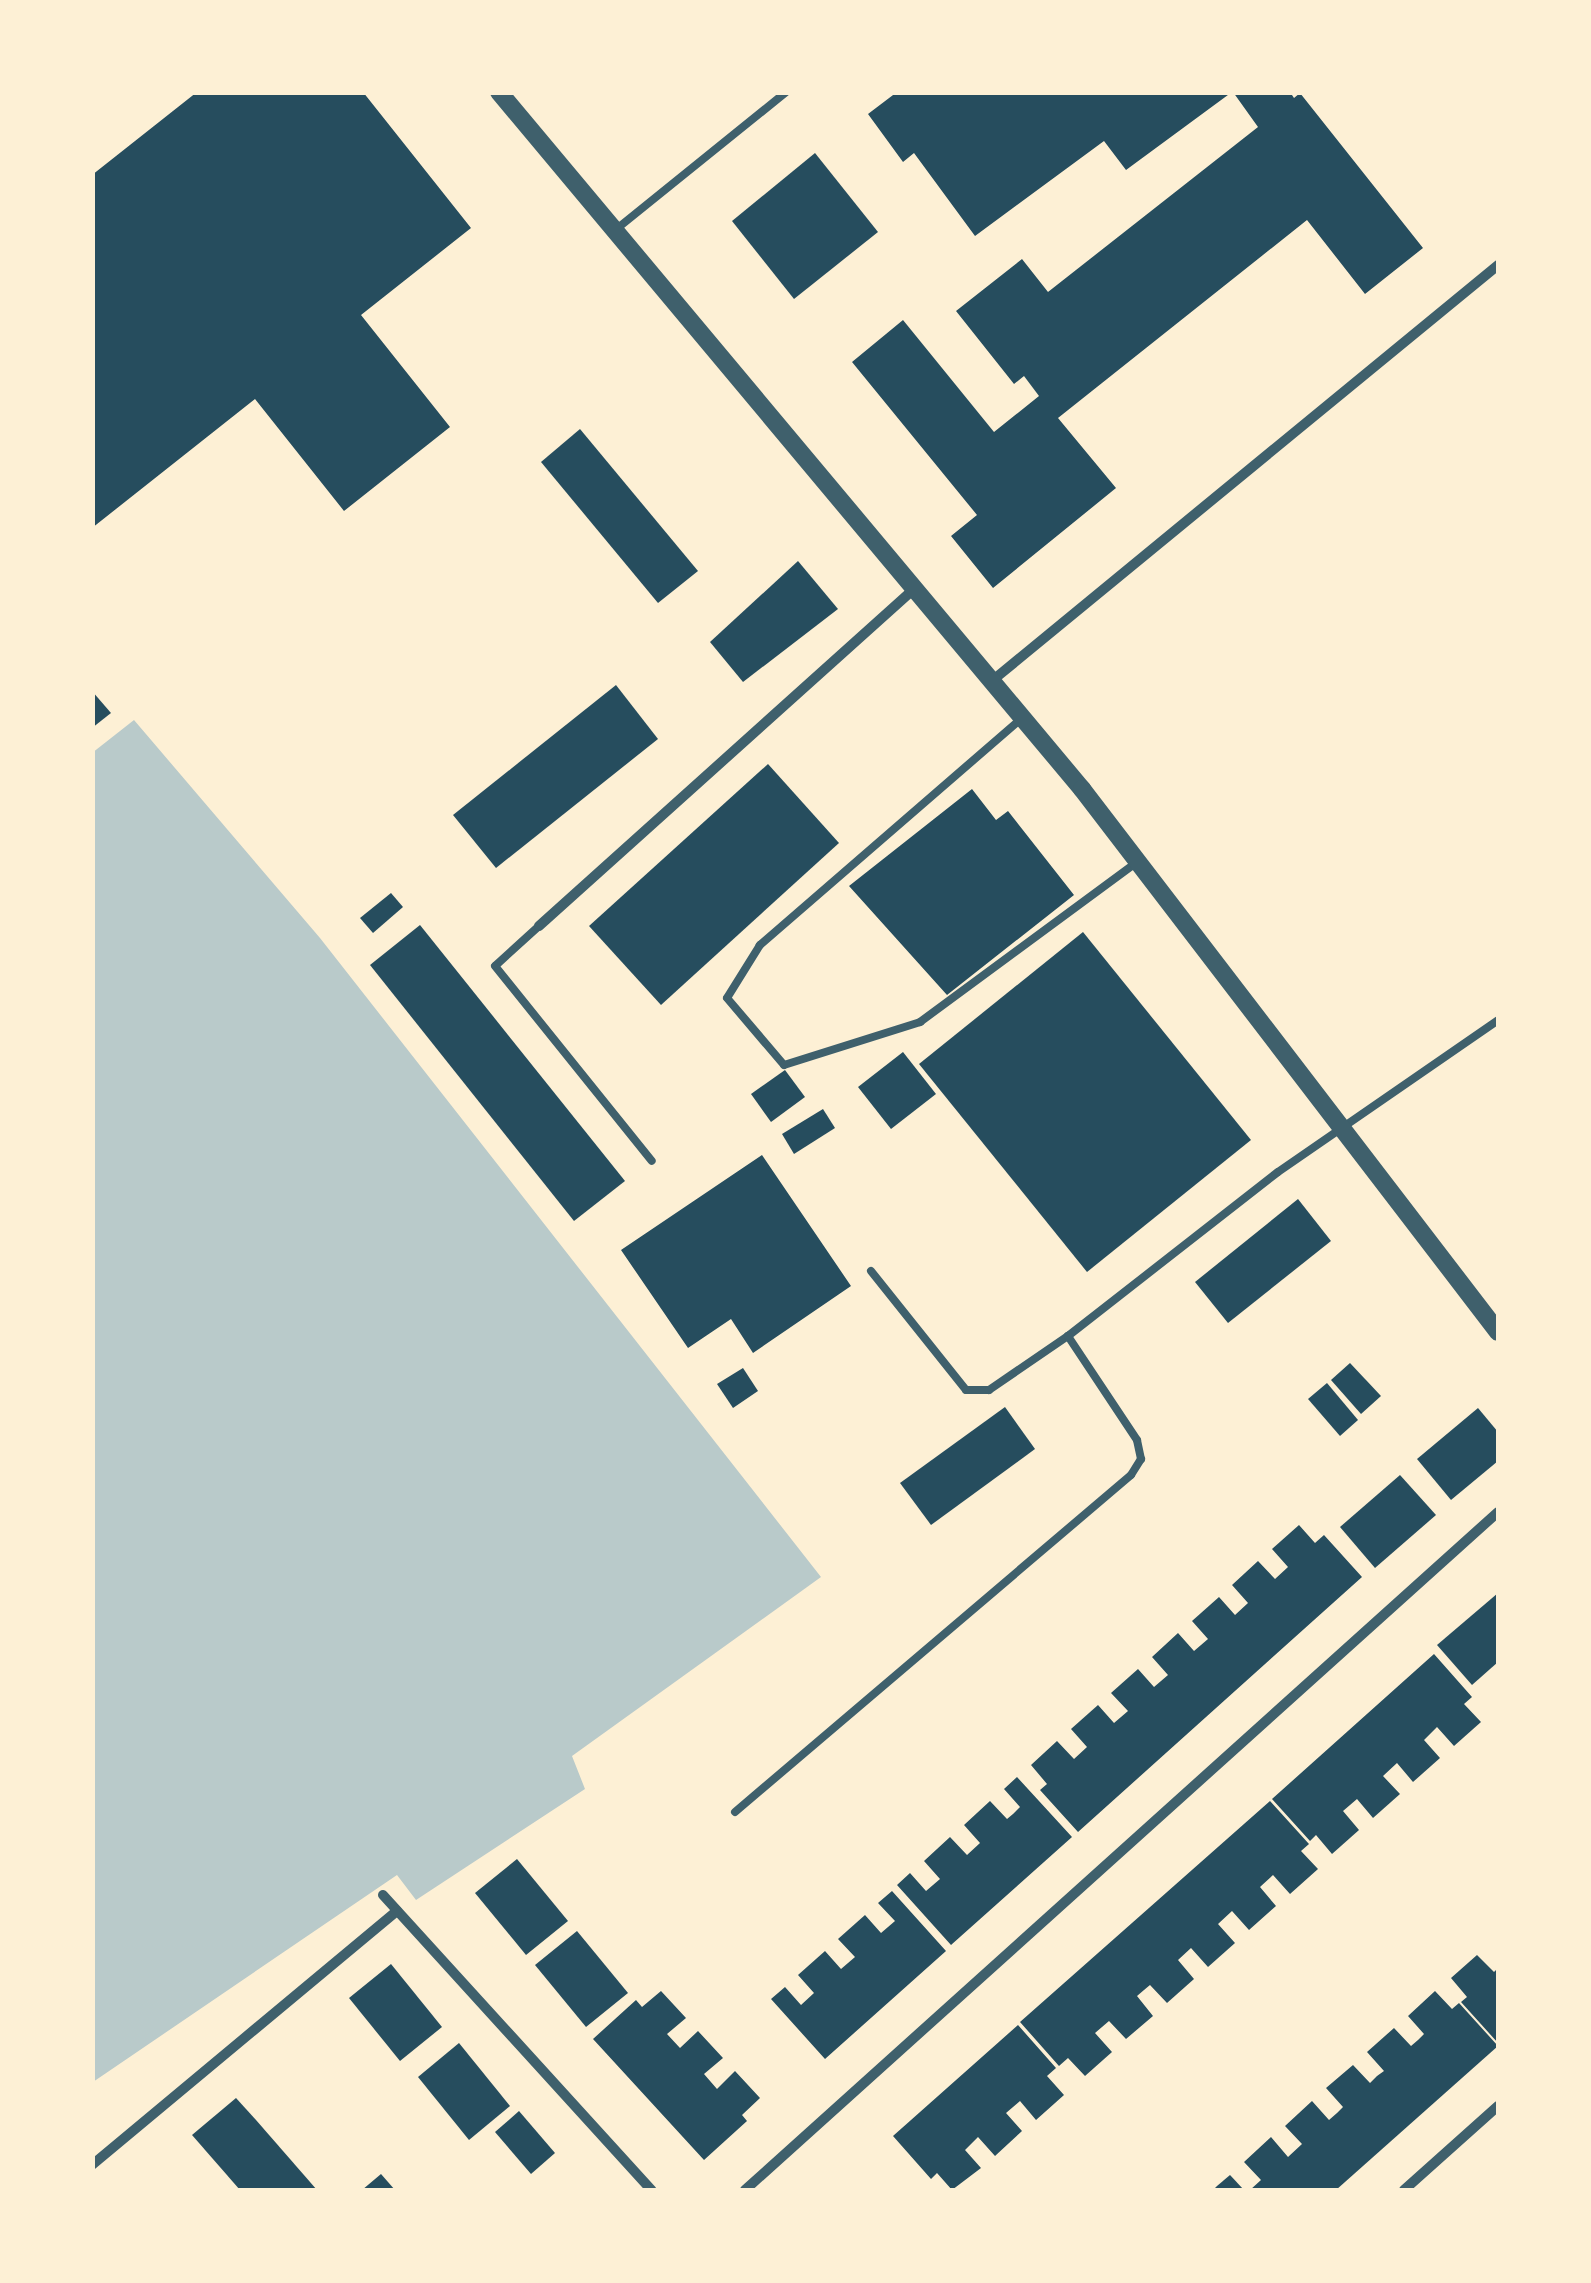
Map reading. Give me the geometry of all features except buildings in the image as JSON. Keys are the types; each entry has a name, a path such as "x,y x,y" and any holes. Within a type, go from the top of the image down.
{"street":[{"path":"499,92 1023,717 1498,1332"},
{"path":"992,680 1498,265"},
{"path":"540,926 915,588"},
{"path":"745,2190 1498,1512"},
{"path":"383,1895 650,2190"},
{"path":"92,2165 397,1911"},
{"path":"1404,2190 1498,2106"}],"lane":[{"path":"614,231 786,92"},
{"path":"1023,717 760,945 727,998 784,1065 920,1022 1138,861"},
{"path":"540,926 495,966 652,1161"},
{"path":"871,1271 966,1390 989,1390 1068,1336 1342,1126 1498,1020"},
{"path":"734,1812 1132,1475 1141,1459 1138,1440 1068,1336"}],"shaded area":[{"path":"134,720 320,938 821,1577 572,1756 585,1789 416,1900 397,1875 93,2082 92,753"}]}
